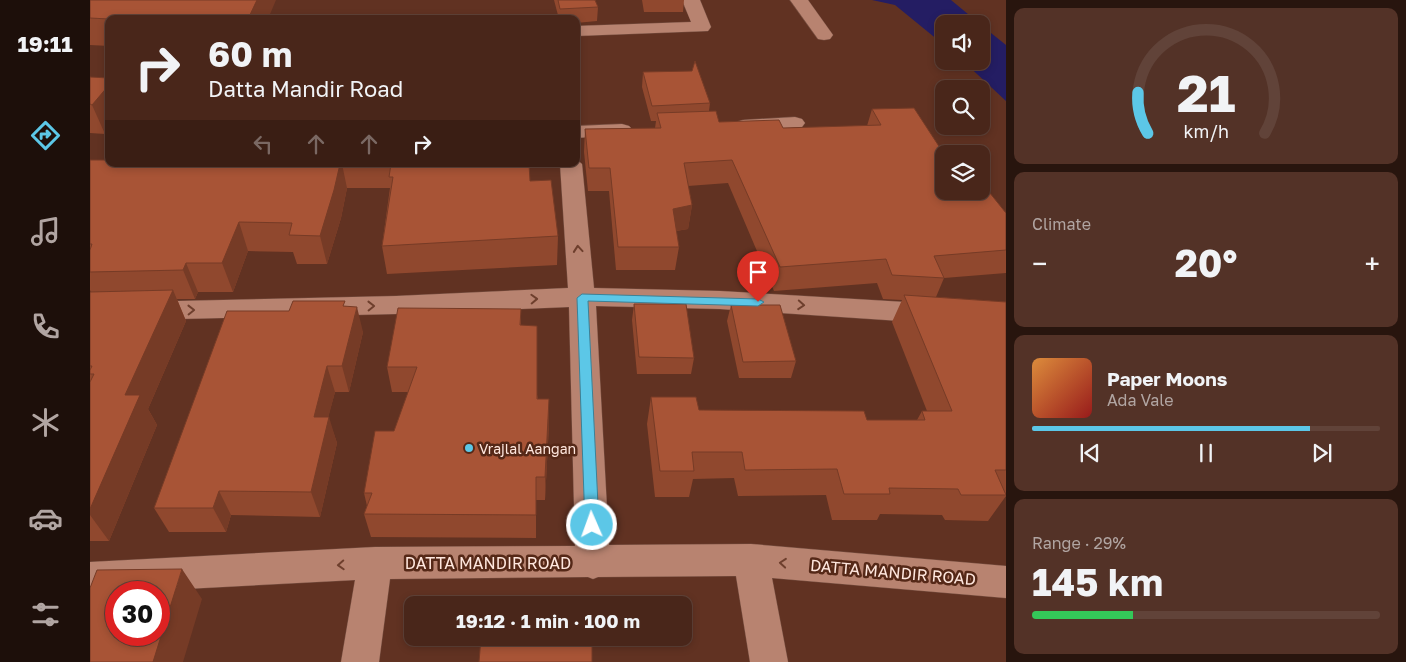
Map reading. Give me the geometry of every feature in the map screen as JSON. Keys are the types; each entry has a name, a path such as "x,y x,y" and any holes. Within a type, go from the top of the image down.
{"street":[{"path":"580,31 702,27 691,0"},
{"path":"799,0 824,35"},
{"path":"725,126 795,123"},
{"path":"580,132 646,130"},
{"path":"570,167 582,298 593,563"},
{"path":"90,312 396,305 582,298 720,300 1006,318"},
{"path":"752,560 769,662"},
{"name":"DATTA MANDIR ROAD","path":"90,578 375,563 593,563 752,560 1006,582"},
{"path":"360,662 375,563"}],"shaded area":[{"path":"872,0 951,0 969,15 935,15 935,38 895,5"},
{"path":"990,32 1006,45 1006,101 990,86 990,80 983,80 973,70 990,70"}],"building":[{"path":"90,0 257,0 250,15 105,15 105,19 90,18"},
{"path":"558,0 595,0 598,7 560,9"},
{"path":"695,61 710,103 652,106 643,72 692,71"},
{"path":"90,77 105,78 105,90 92,105 90,104"},
{"path":"914,108 938,145 935,145 935,200 990,200 990,193 1006,213 1006,250 934,256 944,278 892,275 886,259 780,267 732,160 684,163 692,205 673,209 679,247 618,247 610,168 589,168 585,129 661,128 657,113 716,111 719,122 779,120 783,128 881,125 872,109"},
{"path":"90,160 105,160 105,167 339,167 320,236 289,235 292,223 239,222 222,263 186,263 183,270 90,272 90,250 92,244 90,244"},
{"path":"391,167 529,167 530,181 551,180 558,236 382,246 393,177 389,177"},
{"path":"173,290 125,395 140,395 90,509 90,382 94,374 90,374 92,366 90,366 90,292"},
{"path":"904,295 1006,302 1006,470 995,470 1006,495 961,495 958,489 889,488 890,494 844,494 837,469 745,470 742,452 692,452 694,471 660,471 651,397 696,397 699,410 864,411 867,420 925,420 922,411 952,411"},
{"path":"293,301 345,301 343,306 357,307 342,366 327,366 314,417 329,417 311,492 219,491 213,508 154,508 227,311 289,311"},
{"path":"634,304 686,304 694,358 639,357"},
{"path":"731,305 780,305 796,361 743,362"},
{"name":"Vrajlal Aangan","path":"398,308 521,309 520,325 537,326 537,399 549,399 545,477 536,477 536,515 364,514 372,493 364,493 375,431 394,431 417,367 387,367"},
{"path":"182,569 170,607 170,581 105,581 105,646 158,646 153,662 90,662 90,588 97,570"},
{"path":"480,646 592,646 592,662 479,662"}],"place":[{"name":"Vrajlal Aangan","path":"469,448"}],"route":[{"path":"592,525 582,298 758,302"}]}
